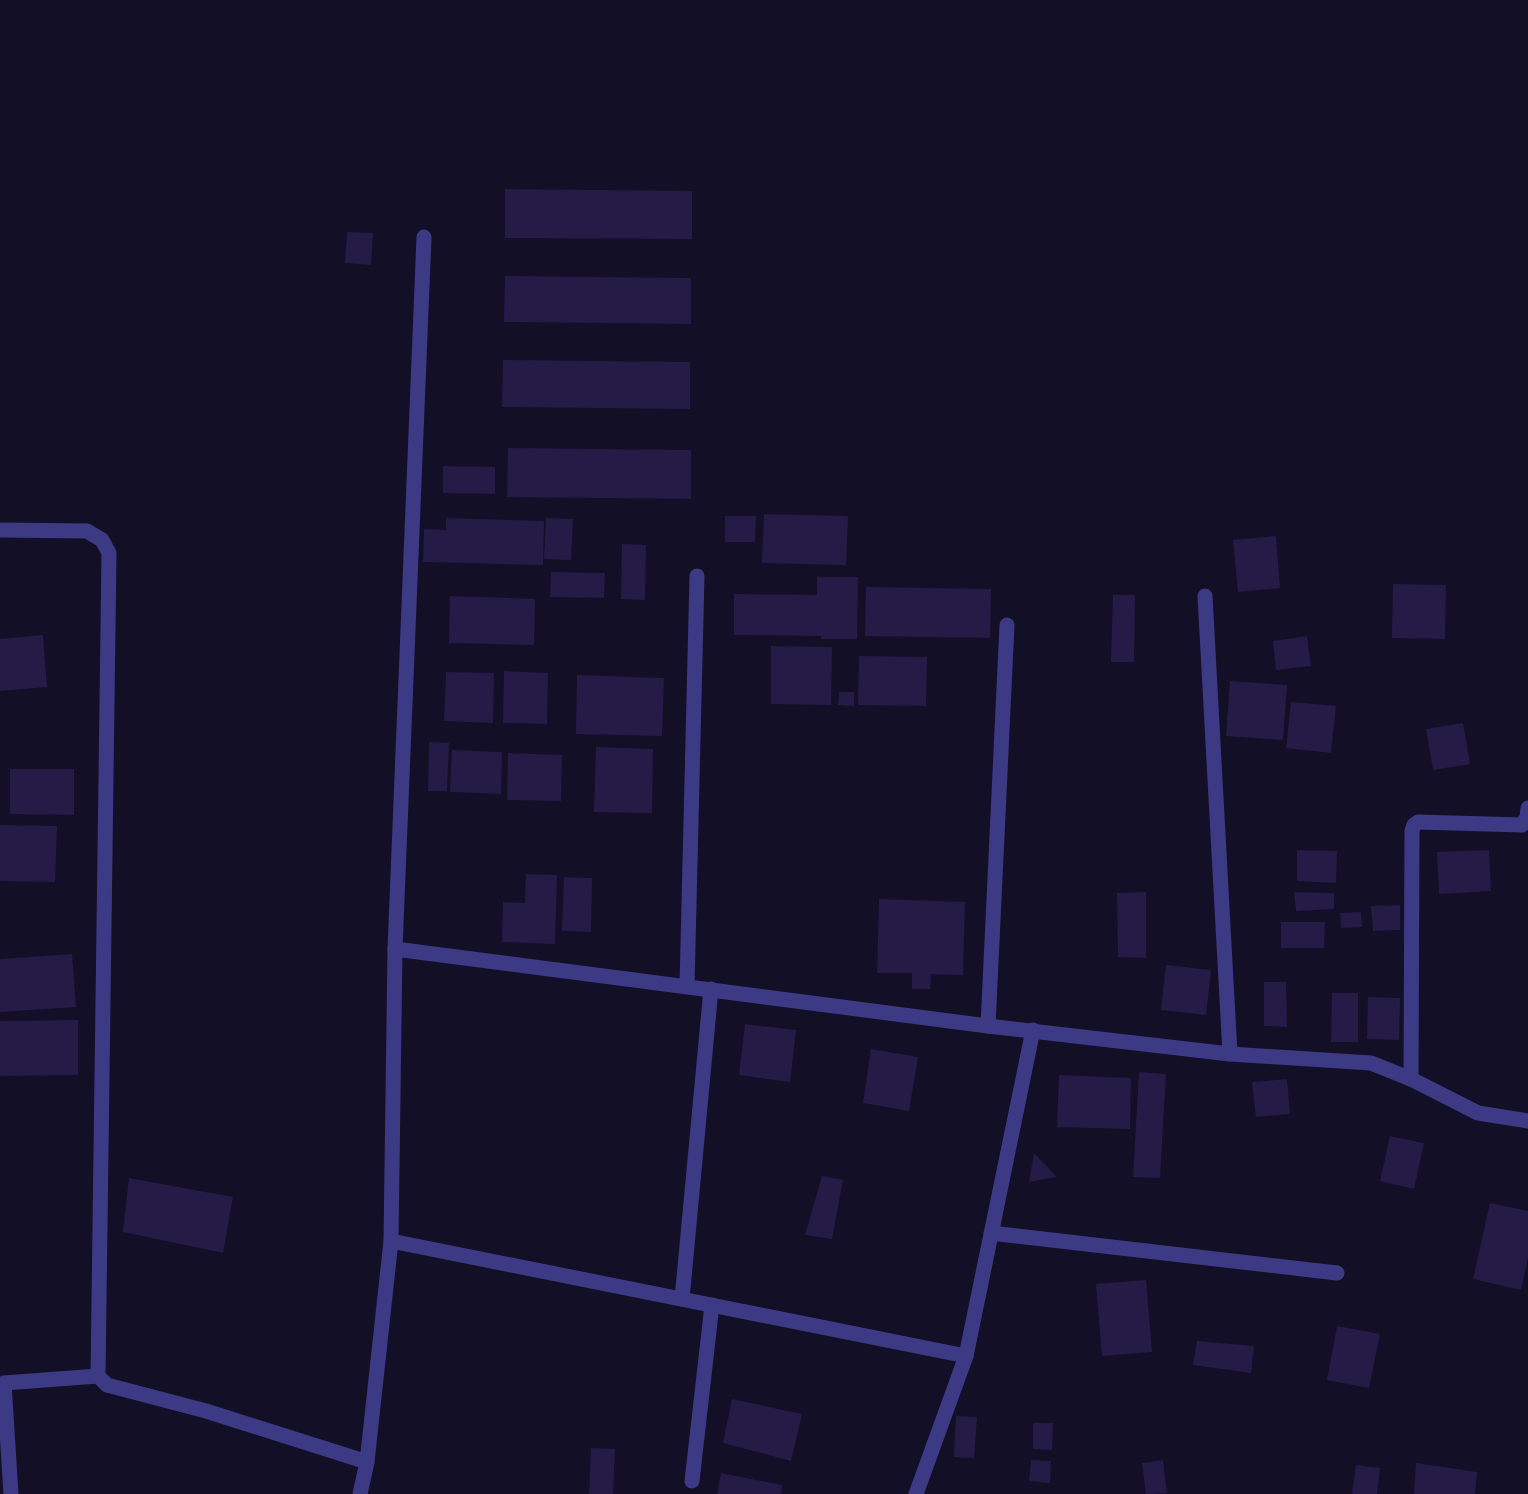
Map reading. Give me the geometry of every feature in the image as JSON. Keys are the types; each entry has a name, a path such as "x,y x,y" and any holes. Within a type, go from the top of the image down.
{"street":[{"path":"360,1494 368,1462 391,1241 394,949 424,237"},
{"path":"0,531 87,531 102,540 109,553 98,1376 106,1385 206,1411 368,1462"},
{"path":"687,986 697,576"},
{"path":"1205,596 1230,1054"},
{"path":"988,1026 1007,625"},
{"path":"1411,1079 1414,825 1418,822 1522,825 1527,817 1528,808"},
{"path":"394,949 988,1026 1230,1054 1371,1063 1411,1079 1478,1113 1528,1121"},
{"path":"682,1299 711,989"},
{"path":"916,1494 966,1356 1033,1030"},
{"path":"991,1233 1337,1273"},
{"path":"391,1241 966,1356"},
{"path":"692,1480 712,1305"},
{"path":"11,1494 2,1383 98,1376"}],"building":[{"path":"505,189 692,191 692,239 505,238"},
{"path":"347,232 373,233 371,265 345,263"},
{"path":"505,276 691,278 691,324 504,322"},
{"path":"503,360 690,362 690,409 502,407"},
{"path":"508,448 691,450 691,499 507,497"},
{"path":"443,466 495,467 495,494 443,493"},
{"path":"764,514 848,516 846,565 762,563"},
{"path":"725,516 756,516 755,542 725,542"},
{"path":"446,518 544,521 543,565 423,562 424,529 446,530"},
{"path":"546,518 573,519 571,560 544,559"},
{"path":"1276,536 1280,588 1238,592 1233,540"},
{"path":"622,544 646,545 645,600 621,599"},
{"path":"551,572 605,573 604,598 550,597"},
{"path":"817,577 858,577 857,639 821,639 821,636 734,635 734,594 817,595"},
{"path":"1393,584 1446,585 1445,639 1392,638"},
{"path":"866,587 991,589 990,638 865,636"},
{"path":"1113,595 1135,595 1134,662 1111,662"},
{"path":"450,596 535,599 534,645 449,643"},
{"path":"43,635 47,687 0,691 0,639"},
{"path":"1307,636 1311,666 1276,670 1273,641"},
{"path":"771,646 832,647 831,705 771,704"},
{"path":"859,656 927,657 926,706 858,705"},
{"path":"504,671 548,673 547,724 503,723"},
{"path":"446,672 494,673 493,723 444,721"},
{"path":"577,675 664,678 662,736 576,734"},
{"path":"1230,681 1287,685 1283,740 1226,736"},
{"path":"839,692 854,692 854,706 838,705"},
{"path":"1291,702 1336,706 1331,753 1286,748"},
{"path":"1463,723 1470,764 1433,770 1426,729"},
{"path":"429,742 449,743 447,791 428,791"},
{"path":"596,747 653,749 652,813 594,812"},
{"path":"452,750 502,752 501,794 450,792"},
{"path":"508,753 562,755 561,801 507,800"},
{"path":"10,769 74,769 74,815 10,814"},
{"path":"0,825 57,826 55,882 0,881"},
{"path":"1297,850 1337,851 1336,883 1297,881"},
{"path":"1489,850 1491,891 1439,894 1437,852"},
{"path":"526,874 557,875 555,944 502,942 503,902 525,903"},
{"path":"564,877 592,878 591,932 562,931"},
{"path":"1146,892 1146,958 1118,957 1117,893"},
{"path":"1294,892 1334,893 1334,909 1296,911"},
{"path":"879,899 965,902 963,975 931,974 930,989 912,989 912,973 877,973"},
{"path":"1400,905 1400,930 1373,931 1371,906"},
{"path":"1361,912 1362,927 1341,928 1340,913"},
{"path":"1281,922 1325,922 1324,948 1281,948"},
{"path":"72,954 76,1007 0,1012 0,959"},
{"path":"1166,965 1211,970 1206,1015 1161,1010"},
{"path":"1264,982 1286,982 1287,1027 1264,1026"},
{"path":"1332,993 1358,993 1358,1042 1331,1042"},
{"path":"1368,997 1400,998 1399,1040 1367,1039"},
{"path":"78,1020 78,1075 0,1076 0,1021"},
{"path":"745,1024 796,1030 790,1082 739,1075"},
{"path":"871,1049 918,1057 909,1111 863,1103"},
{"path":"1139,1072 1166,1074 1160,1178 1133,1177"},
{"path":"1059,1075 1131,1078 1130,1129 1057,1127"},
{"path":"1287,1079 1290,1114 1256,1117 1252,1082"},
{"path":"1390,1136 1424,1143 1414,1189 1380,1181"},
{"path":"1034,1153 1057,1177 1029,1182"},
{"path":"822,1176 843,1180 832,1239 805,1235"},
{"path":"129,1178 233,1197 223,1253 123,1232"},
{"path":"1490,1203 1528,1211 1528,1258 1521,1290 1473,1279"},
{"path":"1146,1280 1152,1352 1102,1356 1096,1284"},
{"path":"1337,1326 1380,1334 1369,1388 1327,1380"},
{"path":"1197,1341 1254,1346 1251,1373 1193,1365"},
{"path":"732,1399 802,1414 791,1461 723,1443"},
{"path":"956,1416 977,1417 974,1458 954,1457"},
{"path":"1033,1423 1053,1423 1052,1450 1033,1449"},
{"path":"591,1448 615,1449 613,1494 589,1494"},
{"path":"1031,1460 1051,1461 1050,1483 1029,1481"},
{"path":"1163,1460 1167,1493 1146,1494 1142,1463"},
{"path":"1416,1463 1477,1472 1475,1494 1414,1494"},
{"path":"1356,1465 1380,1468 1377,1494 1352,1494"},
{"path":"721,1473 782,1485 781,1494 717,1494"}]}
